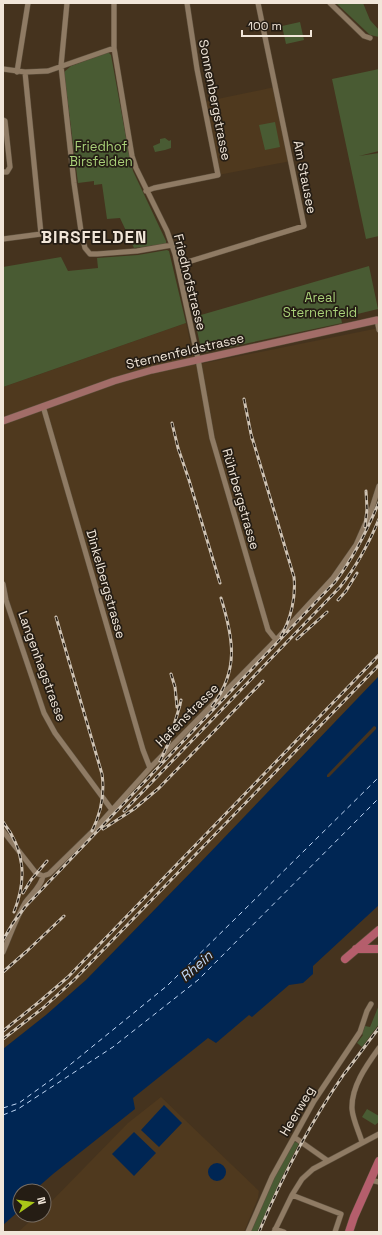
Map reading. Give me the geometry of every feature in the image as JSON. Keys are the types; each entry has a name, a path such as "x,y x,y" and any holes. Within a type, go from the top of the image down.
{"main road":[{"path":"345,959 356,949 377,935"},
{"path":"377,935 372,942 379,950"},
{"path":"356,949 379,950"},
{"path":"349,1232 354,1217 379,1161"}],"street":[{"path":"17,72 28,3"},
{"path":"67,3 61,66 78,210 85,248 88,253 97,254 137,251 172,246"},
{"name":"Friedhofstrasse","path":"114,3 114,48 132,156 146,191 167,231 172,246 178,265 198,360"},
{"name":"Sonnenbergstrasse","path":"146,191 218,175 197,69 187,3"},
{"name":"Am Stausee","path":"178,265 304,226 258,3"},
{"path":"330,3 364,36 370,38"},
{"path":"3,69 17,72 42,72 114,48"},
{"path":"3,239 41,234 25,72"},
{"path":"3,120 5,121 10,167 7,172 3,172"},
{"path":"377,320 379,330"},
{"name":"Sternenfeldstrasse","path":"3,421 114,380 152,370 377,320"},
{"name":"Rührbergstrasse","path":"198,360 212,438 268,630 276,640"},
{"name":"Dinkelbergstrasse","path":"43,406 143,750 150,768"},
{"name":"Hafenstrasse","path":"3,952 20,912 26,901 42,881 43,876 49,874 112,810 150,768 276,640 341,568 356,545 379,486"},
{"name":"Langenhagstrasse","path":"3,584 6,600 44,713 54,733 112,810"},
{"path":"3,831 36,873 43,876"},
{"name":"Heerweg","path":"248,1232 272,1177 314,1101 360,1032 371,1004"},
{"path":"362,1142 352,1111 353,1095 368,1063 379,1048"},
{"path":"284,1232 275,1231 292,1195 302,1179 313,1169 379,1134"},
{"path":"294,1137 328,1161"},
{"path":"370,1180 379,1182"},
{"path":"292,1195 341,1214 335,1232"}],"shaded area":[{"path":"275,87 291,161 218,175 203,102"},
{"path":"186,323 195,365 379,328 379,676 86,980 46,1015 3,1049 3,387"},
{"path":"161,1097 259,1191 258,1198 244,1232 18,1232 28,1223 52,1223 52,1201 128,1123"}],"green space":[{"path":"336,3 363,3 370,20 379,30 379,37 370,35"},
{"path":"300,22 304,40 286,44 282,26"},
{"name":"Friedhof Birsfelden","path":"106,53 111,55 133,171 166,241 166,244 134,248 120,218 107,219 102,184 94,185 94,181 78,183 64,72 71,66"},
{"path":"379,69 379,151 359,156 379,153 379,236 366,239 332,79"},
{"path":"275,122 280,147 265,150 259,125"},
{"path":"165,138 169,141 171,140 171,148 155,152 153,146 160,143 160,139"},
{"path":"167,250 169,251 186,323 3,387 3,267 61,257 68,271 98,268 97,258 138,255"},
{"name":"Areal Sternenfeld","path":"369,266 378,309 341,318 342,323 202,353 194,317"},
{"path":"379,1005 379,1024 362,1047 357,1043 363,1035 365,1026 370,1027"},
{"path":"367,1109 379,1116 379,1122 375,1125 362,1117"},
{"path":"292,1143 299,1143 257,1232 250,1232 274,1177"}],"water":[{"name":"Rhein","path":"379,676 379,905 313,966 313,974 303,983 289,985 252,1017 249,1015 216,1043 208,1038 133,1098 135,1109 43,1183 12,1183 12,1217 3,1225 3,1049 46,1015 86,980"},
{"path":"164,1105 182,1123 159,1147 141,1130"},
{"path":"134,1132 156,1153 134,1176 112,1154"},
{"path":"217,1163 223,1166 226,1172 223,1178 217,1181 211,1178 208,1172 211,1166"}],"pier":[{"path":"374,726 376,729 329,777 327,777 327,775"}],"ferry route":[{"path":"3,1108 19,1103 55,1077 168,985 379,777"},
{"path":"3,1115 18,1109 113,1047 198,980 379,798"}],"railway":[{"path":"244,399 252,439"},
{"path":"172,423 178,448 220,583"},
{"path":"251,434 294,577 292,608 288,622 281,636"},
{"path":"365,527 367,509 366,491"},
{"path":"3,940 25,907 335,582 360,544 379,502"},
{"path":"124,811 340,587 362,554 379,519"},
{"path":"338,600 346,591 357,573"},
{"path":"212,706 221,693 227,679 232,653 229,626 221,598"},
{"path":"297,639 327,612"},
{"path":"56,617 102,774 102,804 92,831"},
{"path":"3,1031 68,977 379,655"},
{"path":"3,1039 43,1008 74,980 379,665"},
{"path":"171,674 175,687 177,707"},
{"path":"103,829 134,809 159,788 263,681"},
{"path":"160,761 169,742 181,700"},
{"path":"3,822 16,843 22,865 21,888 14,912"},
{"path":"23,893 31,880 47,861"},
{"path":"3,972 64,916"},
{"path":"259,1232 277,1191 308,1131 344,1074 379,1028"}],"district":[{"name":"BIRSFELDEN","path":"94,237"}]}
